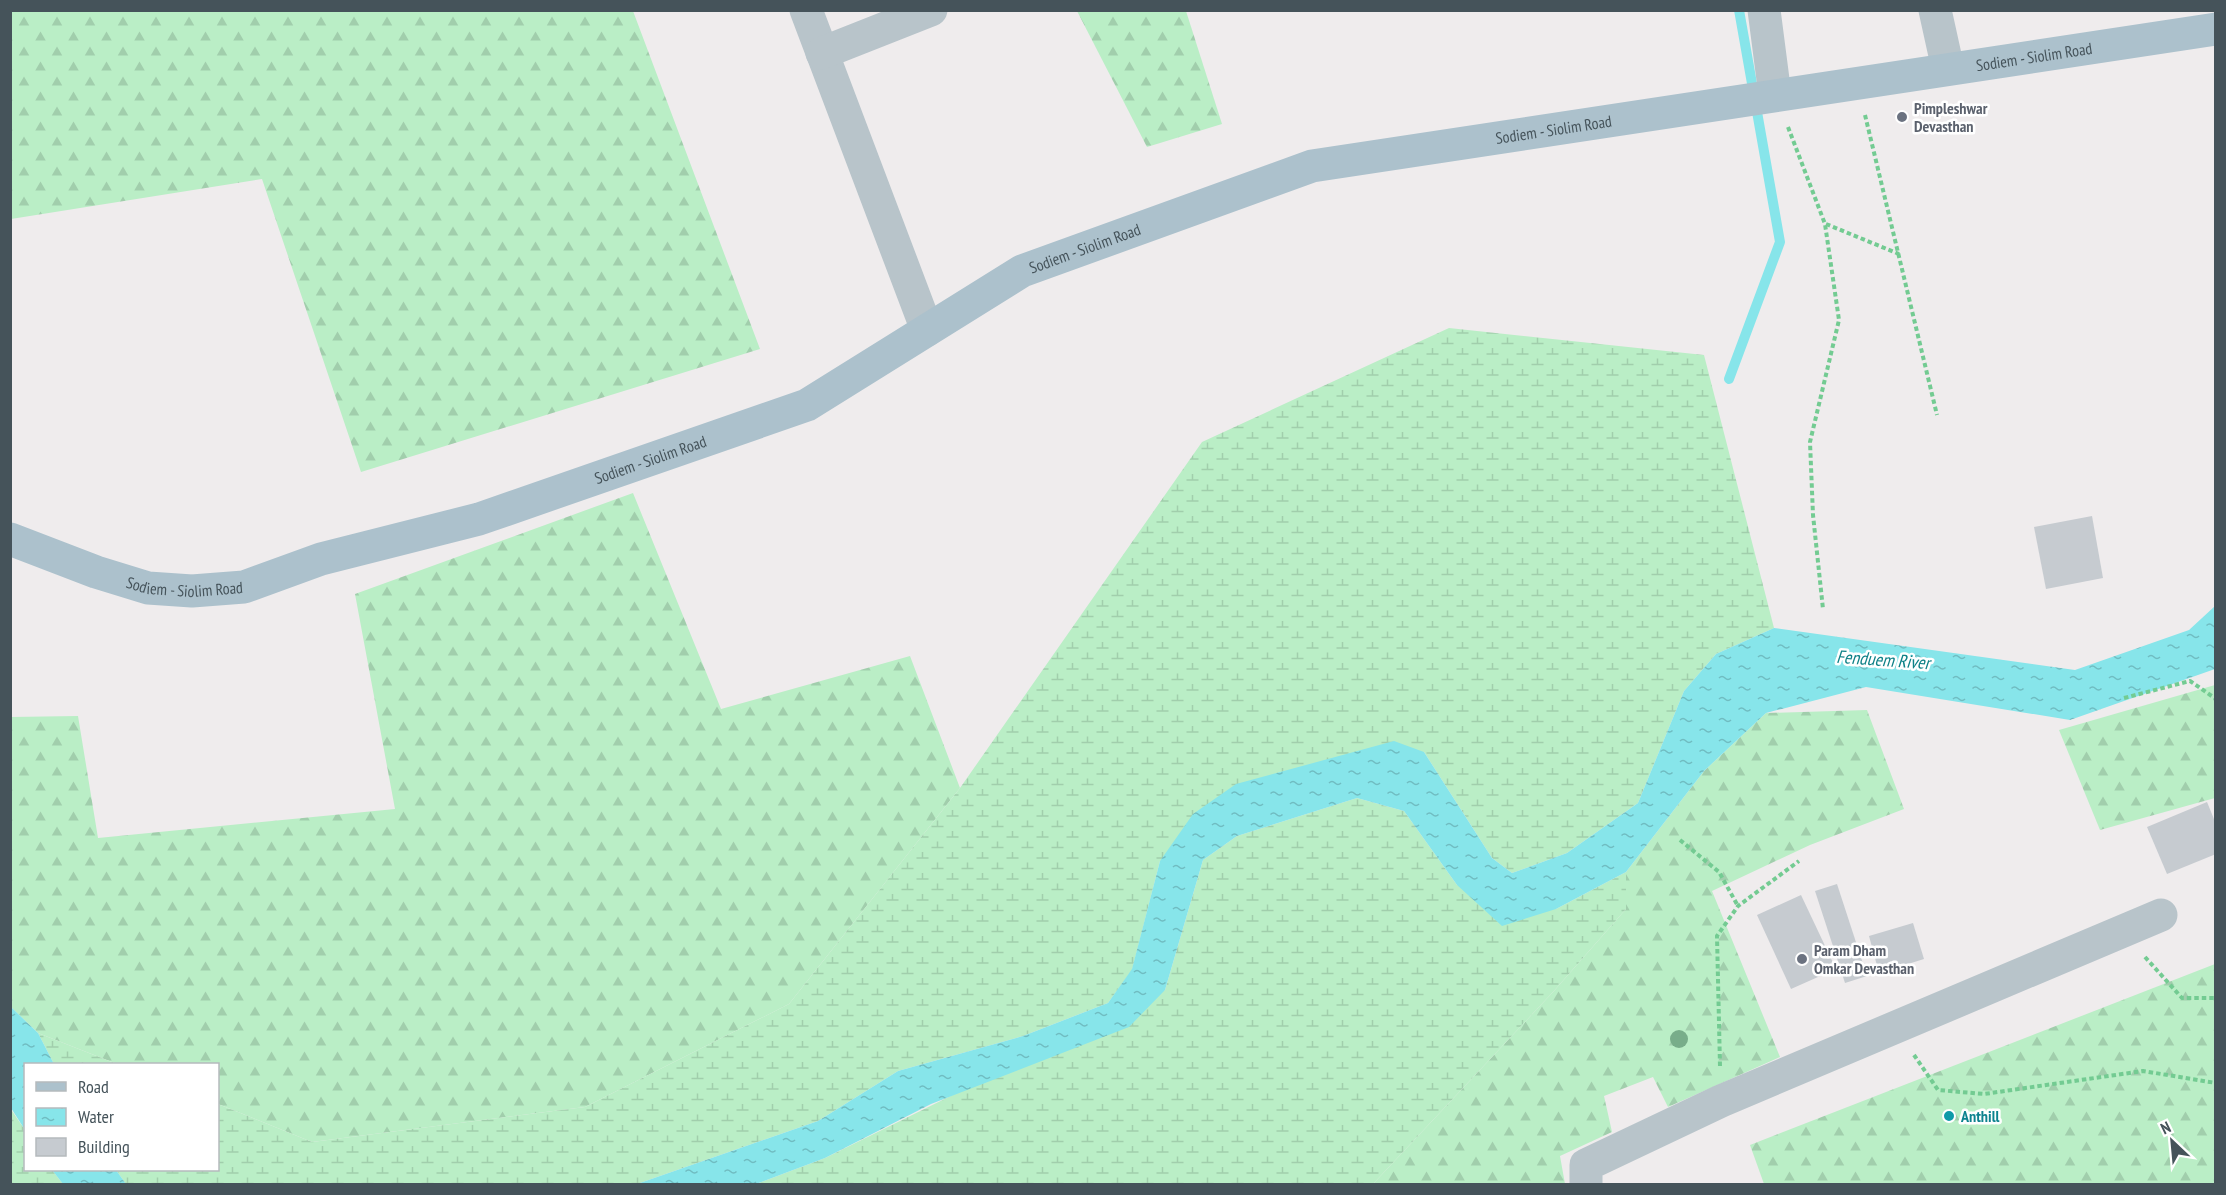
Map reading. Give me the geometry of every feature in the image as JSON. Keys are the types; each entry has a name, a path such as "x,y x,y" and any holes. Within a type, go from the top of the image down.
{"main road":[{"name":"Sodiem - Siolim Road","path":"10,539 96,572 148,588 192,591 243,587 321,559 479,519 807,405 1022,271 1312,166 2216,29"}],"street":[{"path":"806,10 927,330"},
{"path":"822,53 931,10"},
{"path":"1764,10 1775,95"},
{"path":"1935,10 1948,69"},
{"path":"1586,1185 1586,1165 1721,1101 2161,915"}],"path":[{"path":"1858,83 1937,415"},
{"path":"1775,95 1825,224 1839,320 1810,442 1823,609"},
{"path":"1825,224 1899,254"},
{"path":"2124,698 2190,681 2216,699"},
{"path":"1680,840 1719,872 1738,906"},
{"path":"1721,1101 1717,936 1738,906 1799,861"},
{"path":"2123,932 2182,998 2216,998"},
{"path":"1895,1027 1938,1090 1984,1094 2143,1071 2216,1083"}],"green space":[{"path":"11,10 633,11 760,349 361,472 262,179 11,219"},
{"path":"1077,11 1186,11 1222,124 1147,147"},
{"path":"1449,328 1704,355 1774,628 1716,654 1684,691 1638,803 1567,853 1512,873 1492,858 1424,752 1160,861 1132,970 1108,1003 1023,1036 898,1071 818,1121 637,1184 126,1184 117,1171 219,1171 219,1104 312,1142 585,1107 789,1004 960,788 1202,442"},
{"path":"633,493 721,709 910,656 960,788 789,1004 585,1107 312,1142 219,1104 219,1063 114,1063 38,1033 11,1007 10,717 78,716 98,838 395,809 355,594"},
{"path":"2215,685 2215,798 2100,830 2059,730"},
{"path":"1867,710 1904,809 1810,845 1712,891 1780,1057 1668,1107 1653,1077 1604,1096 1612,1132 1560,1156 1565,1184 1373,1184 1553,992 1626,909 1626,872 1704,771 1766,713"},
{"path":"1357,798 1404,811 1457,885 1556,909 1626,872 1626,909 1553,992 1373,1184 756,1184 825,1158 1165,990 1203,860 1237,836"},
{"path":"2215,964 2215,1184 1764,1184 1750,1145"},
{"path":"38,1033 114,1063 53,1063"},
{"path":"10,1108 24,1129 24,1171 53,1171 63,1184 11,1184"}],"water":[{"name":"Fenduem River","path":"2215,606 2215,669 2070,720 1866,687 1766,713 1704,771 1626,872 1556,909 1502,926 1457,885 1404,811 1357,798 1237,836 1203,860 1165,990 1129,1027 931,1104 825,1158 756,1184 637,1184 818,1121 898,1071 1023,1036 1108,1003 1132,969 1160,861 1193,814 1236,784 1394,741 1424,752 1492,858 1512,873 1567,853 1638,803 1684,691 1716,654 1774,628 2075,670 2189,630"},
{"path":"11,1007 38,1033 53,1063 24,1063 24,1128 11,1108"},
{"path":"53,1171 117,1171 126,1184 63,1184"}],"building":[{"path":"2092,516 2103,578 2046,589 2034,527"},
{"path":"2207,802 2216,824 2216,854 2167,874 2147,827"},
{"path":"1837,884 1867,976 1845,983 1815,891"},
{"path":"1801,895 1836,969 1791,989 1757,915"},
{"path":"1913,923 1924,959 1879,973 1869,936"}],"waterway":[{"path":"1729,379 1780,242 1739,10"}],"place":[{"name":"Pimpleshwar Devasthan","path":"1902,117"},
{"name":"Param Dham Omkar Devasthan","path":"1802,959"},
{"name":"Anthill","path":"1949,1116"}]}
